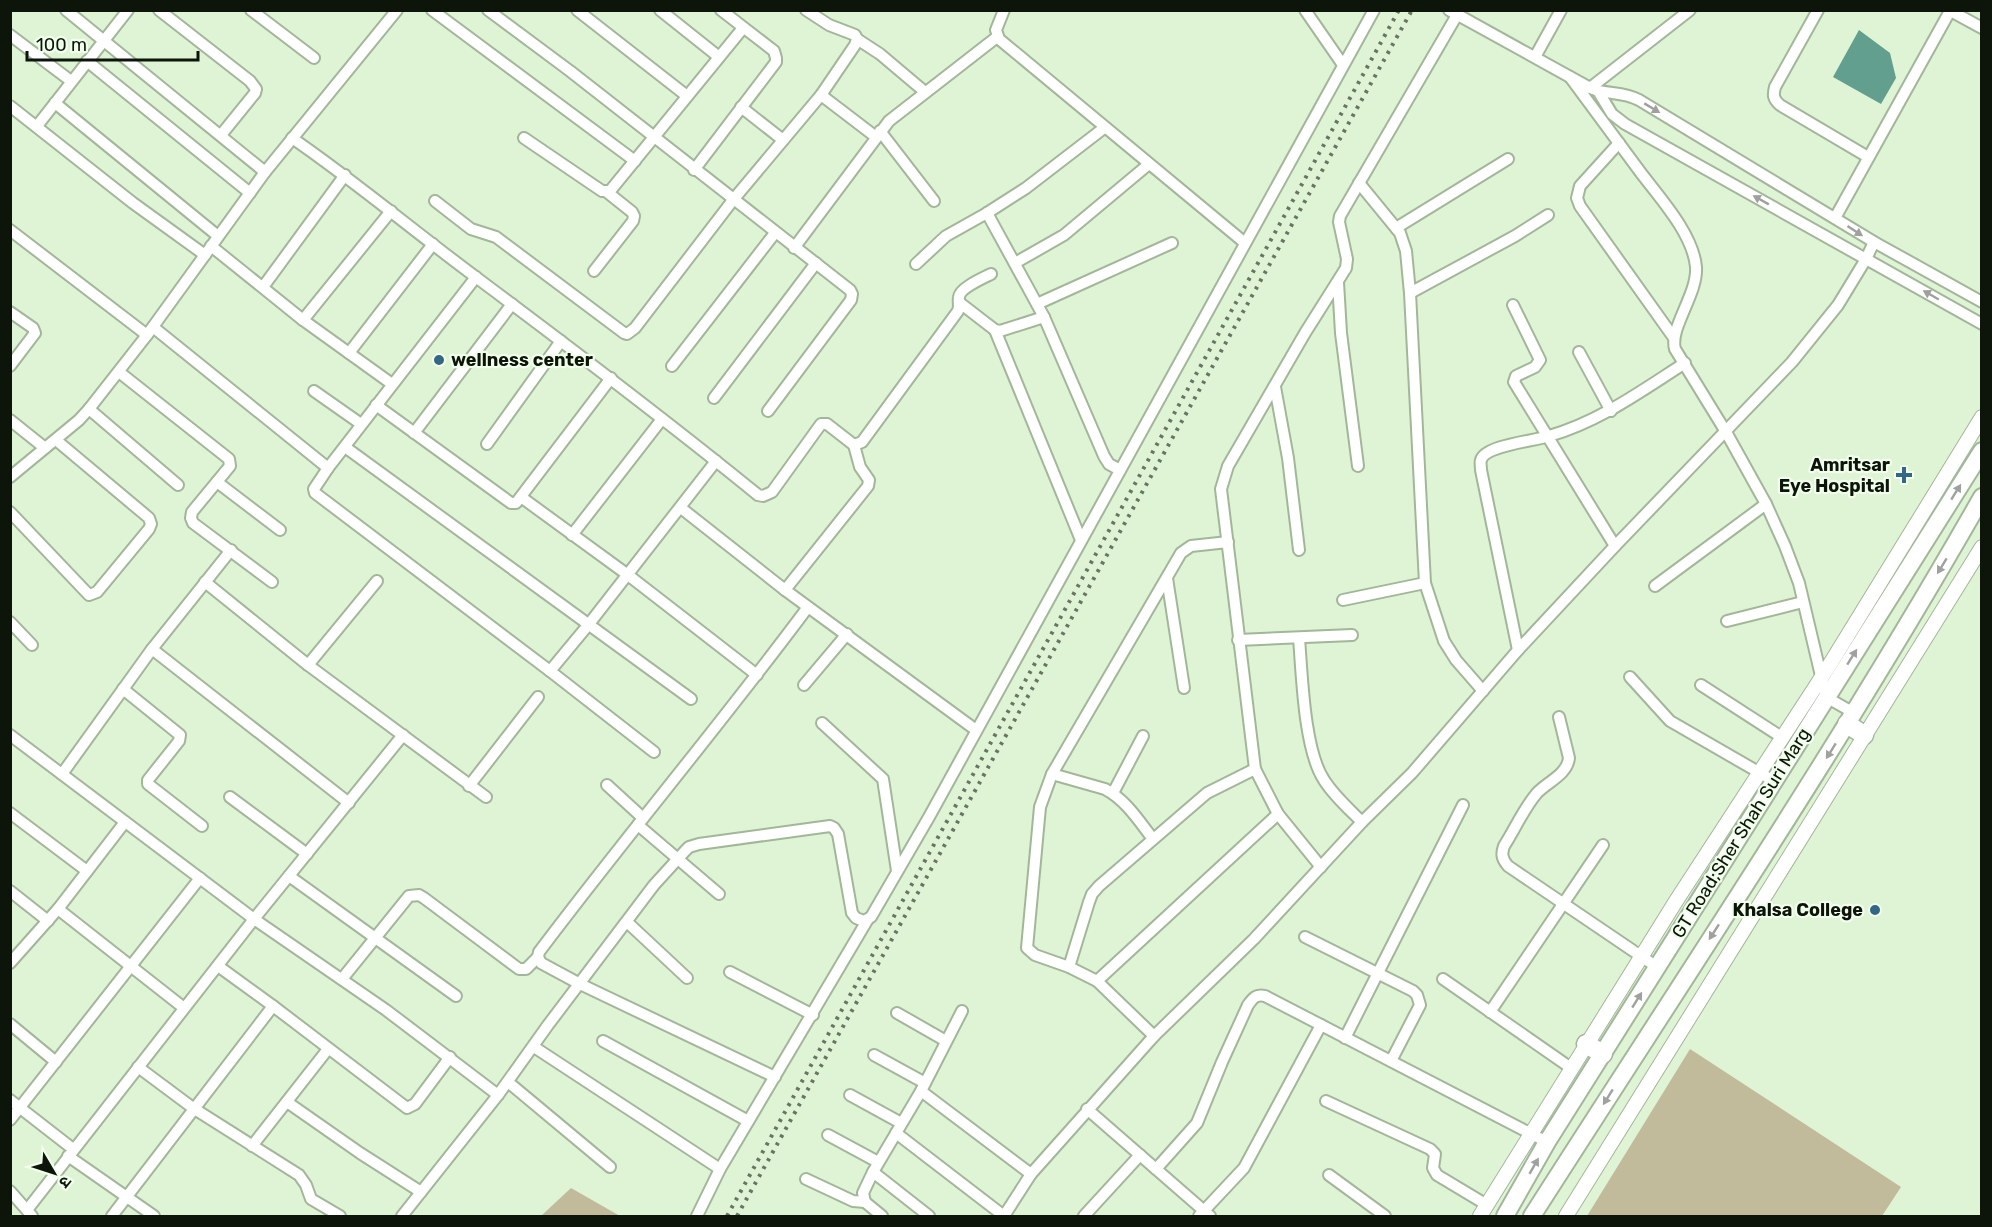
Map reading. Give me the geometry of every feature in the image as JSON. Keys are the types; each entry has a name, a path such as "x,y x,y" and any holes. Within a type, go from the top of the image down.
{"highway":[{"path":"1850,718 1864,735"},
{"path":"1586,1044 1603,1054"}],"main road":[{"path":"1484,1211 1642,957 1767,777 1782,738 1821,680 1982,417"},
{"name":"GT Road;Sher Shah Suri Marg","path":"1505,1216 1547,1142 1657,967 1767,777 1826,697 1982,451"},
{"name":"GT Road;Sher Shah Suri Marg","path":"1533,1216 1850,718 1982,497"},
{"path":"1566,1216 1982,546"}],"street":[{"path":"66,10 265,172"},
{"path":"37,126 128,10"},
{"path":"159,10 250,81 256,89 220,135"},
{"path":"251,10 314,58"},
{"path":"10,477 56,440 89,409 150,331 265,172 397,10"},
{"path":"432,10 635,161"},
{"path":"488,10 570,71 794,248 847,286 852,294 851,300 768,411"},
{"path":"660,10 719,57"},
{"path":"694,170 776,62 774,51 721,10"},
{"path":"806,10 829,25 851,32 925,92"},
{"path":"1305,10 1343,65"},
{"path":"697,1216 720,1169 897,871 1374,10"},
{"path":"1535,57 1561,10"},
{"path":"1594,89 1690,10"},
{"path":"1818,10 1775,87 1773,94 1775,100 1868,157"},
{"path":"580,11 687,96"},
{"path":"1003,11 996,30 997,37 1245,243"},
{"path":"1835,218 1949,11 1982,28"},
{"path":"1322,867 1278,814 1255,769 1221,489 1228,466 1305,333 1346,268 1347,259 1339,219 1453,13 1594,89 1628,95 1639,100 1874,242 1982,302"},
{"path":"608,192 743,28"},
{"path":"10,35 71,81"},
{"path":"794,248 878,134 894,116 997,37"},
{"path":"435,201 471,229 496,237 627,334 635,328 733,200 821,95 857,39"},
{"path":"87,61 250,193"},
{"path":"1570,77 1683,232 1695,260 1696,270 1694,286 1674,338 1675,349 1726,432 1766,504 1795,571 1826,697 1850,718"},
{"path":"1594,89 1612,114 1625,124 1982,324"},
{"path":"821,95 878,134 934,201"},
{"path":"55,103 218,236"},
{"path":"10,106 133,203 262,287 303,320 392,384"},
{"path":"741,107 783,140"},
{"path":"916,264 946,236 1026,189 1104,128"},
{"path":"292,138 345,175 611,378 758,495 768,495 772,492 821,424 828,424 854,445 860,467 869,480 868,486 785,591"},
{"path":"524,138 608,192 632,212 633,221 594,271"},
{"path":"1619,143 1580,186 1577,198 1580,206 1674,338"},
{"path":"1396,228 1508,159"},
{"path":"1015,263 1064,235 1149,164"},
{"path":"262,287 345,175"},
{"path":"1359,183 1400,233 1406,251 1425,584 1444,641 1456,660 1483,691"},
{"path":"303,320 391,211"},
{"path":"987,213 1044,318 1104,456 1109,464 1120,470"},
{"path":"1410,293 1515,236 1548,215"},
{"path":"10,230 150,331 328,468"},
{"path":"672,366 775,233"},
{"path":"850,1095 899,1128 1004,1216 1031,1174 1154,1036 1254,939 1362,822 1412,772 1518,651 1615,546 1798,355 1838,305 1874,242"},
{"path":"1037,304 1172,243"},
{"path":"349,353 433,244"},
{"path":"714,398 816,263"},
{"path":"854,445 857,446 861,442 958,311 959,296 962,290 991,274"},
{"path":"476,277 361,424 314,489 317,496 654,752"},
{"path":"1338,281 1341,333 1358,466"},
{"path":"960,303 995,330 1081,540"},
{"path":"414,433 512,304"},
{"path":"1513,305 1540,360 1535,367 1516,376 1514,382 1615,546"},
{"path":"10,312 33,328 35,333 12,362"},
{"path":"995,330 1000,331 1044,318"},
{"path":"487,444 561,341"},
{"path":"1579,352 1611,411"},
{"path":"1518,651 1481,460 1485,454 1494,449 1549,437 1611,411 1685,363"},
{"path":"119,372 230,459 231,466 192,512 191,519 193,523 272,582"},
{"path":"376,405 511,503 516,503 611,378"},
{"path":"1275,387 1299,550"},
{"path":"314,391 361,424"},
{"path":"89,409 178,485"},
{"path":"572,535 662,418"},
{"path":"10,420 45,448"},
{"path":"10,512 89,595 97,592 149,529 151,525 149,518 56,440"},
{"path":"345,447 691,699"},
{"path":"550,671 716,461"},
{"path":"217,482 279,530"},
{"path":"521,498 628,575 757,675"},
{"path":"1655,586 1766,504"},
{"path":"681,508 785,591 976,730"},
{"path":"1154,1036 1097,981 1069,967 1035,955 1027,948 1040,807 1052,774 1185,549 1191,546 1228,542"},
{"path":"62,774 152,649 231,550"},
{"path":"1167,578 1184,688"},
{"path":"308,665 377,581"},
{"path":"205,582 308,665 486,798"},
{"path":"1343,600 1425,584"},
{"path":"1727,621 1803,602"},
{"path":"342,979 409,896 418,895 519,969 526,969 538,957 539,952 586,889 680,774 808,607"},
{"path":"10,622 32,645"},
{"path":"804,685 847,634"},
{"path":"1238,639 1352,635"},
{"path":"1299,638 1306,717 1317,764 1324,780 1362,822"},
{"path":"152,649 349,803"},
{"path":"1630,677 1670,721 1767,777"},
{"path":"1701,685 1782,738"},
{"path":"123,689 180,735 179,741 148,780 148,784 202,826"},
{"path":"470,786 538,697"},
{"path":"1558,717 1569,758 1568,764 1533,798 1504,846 1502,856 1508,866 1657,967"},
{"path":"822,723 883,779 897,871"},
{"path":"10,735 254,918 450,1057 498,1095"},
{"path":"10,1191 29,1213 71,1152 254,918 403,735"},
{"path":"1113,793 1143,736"},
{"path":"1069,967 1092,894 1207,793 1255,769"},
{"path":"1052,774 1113,793 1125,804 1153,840"},
{"path":"607,785 678,859 719,894"},
{"path":"230,797 307,854"},
{"path":"1345,1038 1463,805"},
{"path":"10,813 87,871"},
{"path":"1097,981 1278,814"},
{"path":"10,963 58,909 125,822"},
{"path":"402,1216 508,1082 654,885 689,847 830,826 838,834 852,913 856,918 868,920"},
{"path":"1490,1012 1603,845"},
{"path":"289,876 456,996"},
{"path":"10,1120 200,878"},
{"path":"10,891 48,921"},
{"path":"58,909 184,1008"},
{"path":"627,922 687,978"},
{"path":"1305,937 1413,991 1420,1000 1420,1005 1391,1061"},
{"path":"538,957 541,963 580,984 775,1077"},
{"path":"218,966 407,1108 415,1104 450,1057"},
{"path":"730,972 813,1015"},
{"path":"1443,979 1571,1068"},
{"path":"1156,1169 1197,1123 1222,1062 1253,998 1258,995 1265,996 1547,1142"},
{"path":"112,1216 273,1006"},
{"path":"865,1202 863,1193 875,1167 923,1087 962,1011"},
{"path":"897,1013 946,1041"},
{"path":"10,1024 56,1062"},
{"path":"1087,1109 1156,1169 1204,1215 1244,1168 1321,1025"},
{"path":"603,1041 748,1121"},
{"path":"534,1047 720,1169"},
{"path":"252,1146 328,1049"},
{"path":"874,1055 923,1087 1031,1174"},
{"path":"138,1067 193,1108 300,1175 311,1199 340,1216"},
{"path":"508,1082 610,1167"},
{"path":"10,1100 126,1197 154,1216"},
{"path":"1326,1101 1431,1149 1435,1154 1433,1168 1437,1175 1484,1211"},
{"path":"287,1102 421,1192"},
{"path":"828,1135 875,1167 929,1216"},
{"path":"1084,1216 1140,1155"},
{"path":"1329,1175 1385,1216"},
{"path":"806,1179 853,1201 865,1202 882,1216"}],"shaded area":[{"path":"1690,1049 1901,1187 1882,1216 1587,1216"},
{"path":"571,1188 620,1216 541,1216"}],"water":[{"path":"1859,30 1890,53 1896,78 1881,104 1833,77"}],"railway":[{"path":"727,1216 1399,10"},
{"path":"737,1216 1412,10"}],"place":[{"name":"wellness center","path":"439,360"},
{"name":"Amritsar Eye Hospital","path":"1904,475"},
{"name":"Khalsa College","path":"1875,910"}]}
